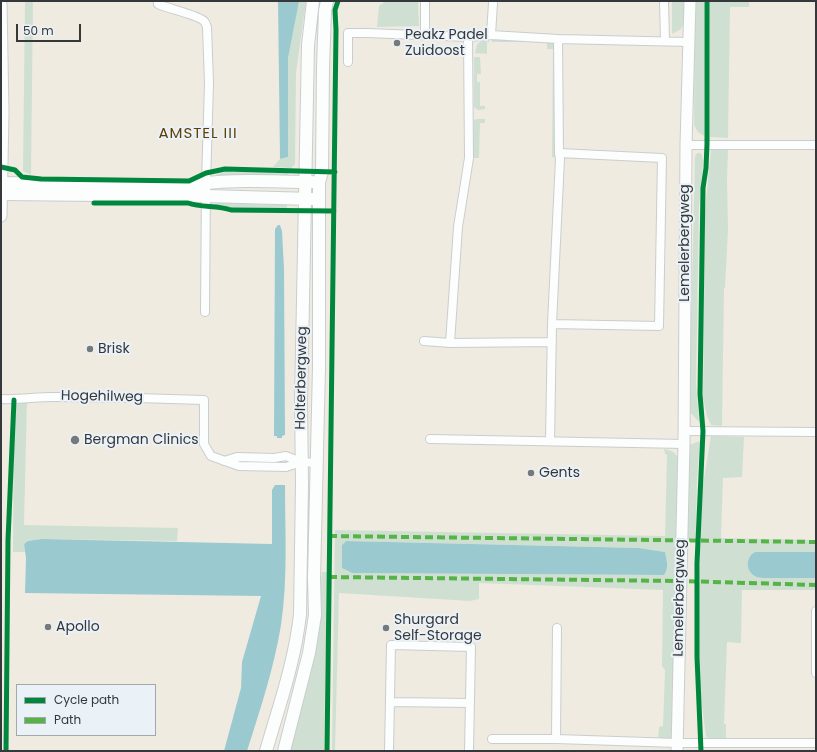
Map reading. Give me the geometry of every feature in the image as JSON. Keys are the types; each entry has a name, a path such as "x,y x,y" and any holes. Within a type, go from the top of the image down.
{"main road":[{"name":"Holterbergweg","path":"266,751 292,661 298,629 301,582 305,182 308,44 313,1"},
{"name":"Holterbergweg","path":"284,751 306,668 315,615 314,578 319,368 319,182 322,172 323,67 325,11 327,1"},
{"path":"1,189 188,186 206,182 231,181 319,182"},
{"path":"1,189 319,199"}],"street":[{"path":"1,1 1,216"},
{"path":"158,1 158,4 167,8 199,18 205,22 207,27 209,83 206,182 205,312"},
{"path":"425,1 425,35"},
{"path":"664,1 665,41"},
{"name":"Lemelerbergweg","path":"677,747 684,444 686,145 690,1"},
{"path":"491,35 493,3"},
{"path":"348,62 348,33 468,37 491,35 558,39 689,42"},
{"path":"450,343 458,226 468,158 468,37"},
{"path":"550,441 552,324 560,159 558,39"},
{"path":"686,145 816,145"},
{"name":"Lemelerbergweg","path":"552,324 659,326 662,158 559,153"},
{"path":"424,342 552,342"},
{"name":"Hogehilweg","path":"1,399 14,400 37,397 105,397 204,400 204,444 211,456 239,466 286,467 301,462"},
{"path":"684,431 816,432"},
{"path":"430,439 684,444"},
{"path":"301,462 316,463"},
{"path":"816,611 816,673"},
{"path":"556,739 557,628"},
{"path":"389,751 392,645 471,646 469,751"},
{"path":"390,702 470,703"},
{"path":"492,739 556,739 677,747 816,743"}],"shaded area":[{"name":"AMSTEL III","path":"1,1 816,1 816,751 1,751"}],"green space":[{"path":"25,1 33,1 31,175 23,171"},
{"path":"298,1 306,1 296,73 295,164 291,168 273,167 280,159 288,157 288,58"},
{"path":"386,1 418,1 419,26 377,27 379,6"},
{"path":"672,1 684,1 684,22 681,29 672,34"},
{"path":"695,1 704,1 704,136 698,132 694,125"},
{"path":"709,1 749,1 749,7 730,7 728,138 710,137"},
{"path":"489,39 489,42 487,42 487,54 475,53 477,45 481,40"},
{"path":"492,39 553,41 556,44 555,151 557,158 552,157 553,49 547,49 547,42 492,42"},
{"path":"474,57 480,57 481,74 477,74 477,82 480,82 480,106 485,106 485,109 478,110 474,107"},
{"path":"485,119 485,123 480,123 479,158 473,158 474,120"},
{"path":"728,149 728,230 724,288 722,426 711,425 707,416 703,398 705,211 711,150"},
{"path":"697,153 702,155 703,163 699,206 696,384 699,422 689,411 695,157"},
{"path":"225,172 289,172 288,178 224,179 216,174"},
{"path":"222,200 231,200 244,204 287,205 287,209 230,208 223,205 215,205"},
{"path":"27,401 24,525 178,528 177,541 41,539 28,541 24,544 25,552 13,552 14,406"},
{"path":"711,436 744,437 742,477 723,478 721,538 816,540 816,552 755,552 748,559 748,566 816,578 816,590 742,590 741,643 727,642 724,724 726,724 726,740 706,737 700,690 700,550 703,485"},
{"path":"700,441 697,480 696,538 688,539 689,445"},
{"path":"664,449 669,450 677,455 679,460 675,739 658,739 659,727 663,726 665,670 662,666 663,590 479,583 479,599 470,601 339,593 335,751 332,751 335,530 665,536 667,455 665,454","holes":["346,541 639,548 665,552 667,567 663,575 352,573 342,568 342,545"]},
{"path":"322,572 327,572 324,751 288,751 311,673 316,642"}],"water":[{"path":"278,1 299,1 288,58 288,157 280,159"},
{"path":"278,225 280,225 282,231 284,269 285,435 282,436 282,438 277,438 277,436 274,436 275,229"},
{"path":"275,485 285,485 285,590 281,625 271,673 247,751 224,751 241,688 242,662 261,596 25,593 26,558 24,544 28,541 41,539 272,544 272,490"},
{"path":"346,541 639,548 665,552 667,567 664,575 352,573 342,568 342,545"},
{"path":"755,552 816,552 816,578 756,577 748,568 750,556"}],"marked path":[{"path":"329,536 816,542"},
{"path":"329,577 681,581 816,585"}],"cycle path":[{"path":"327,751 336,30 335,10 338,1"},
{"path":"701,751 697,657 697,563 703,431 700,394 703,188 707,144 707,1"},
{"path":"1,167 15,170 22,177 41,179 189,181 206,173 225,169 335,172"},
{"path":"94,203 188,203 231,210 334,211"},
{"path":"6,751 8,540 14,400"}],"place":[{"name":"Peakz Padel Zuidoost","path":"397,43"},
{"name":"Brisk","path":"90,349"},
{"name":"Bergman Clinics","path":"75,440"},
{"name":"Gents","path":"531,473"},
{"name":"Apollo","path":"48,627"},
{"name":"Shurgard Self-Storage","path":"386,628"}],"district":[{"name":"AMSTEL III","path":"198,134"}]}
